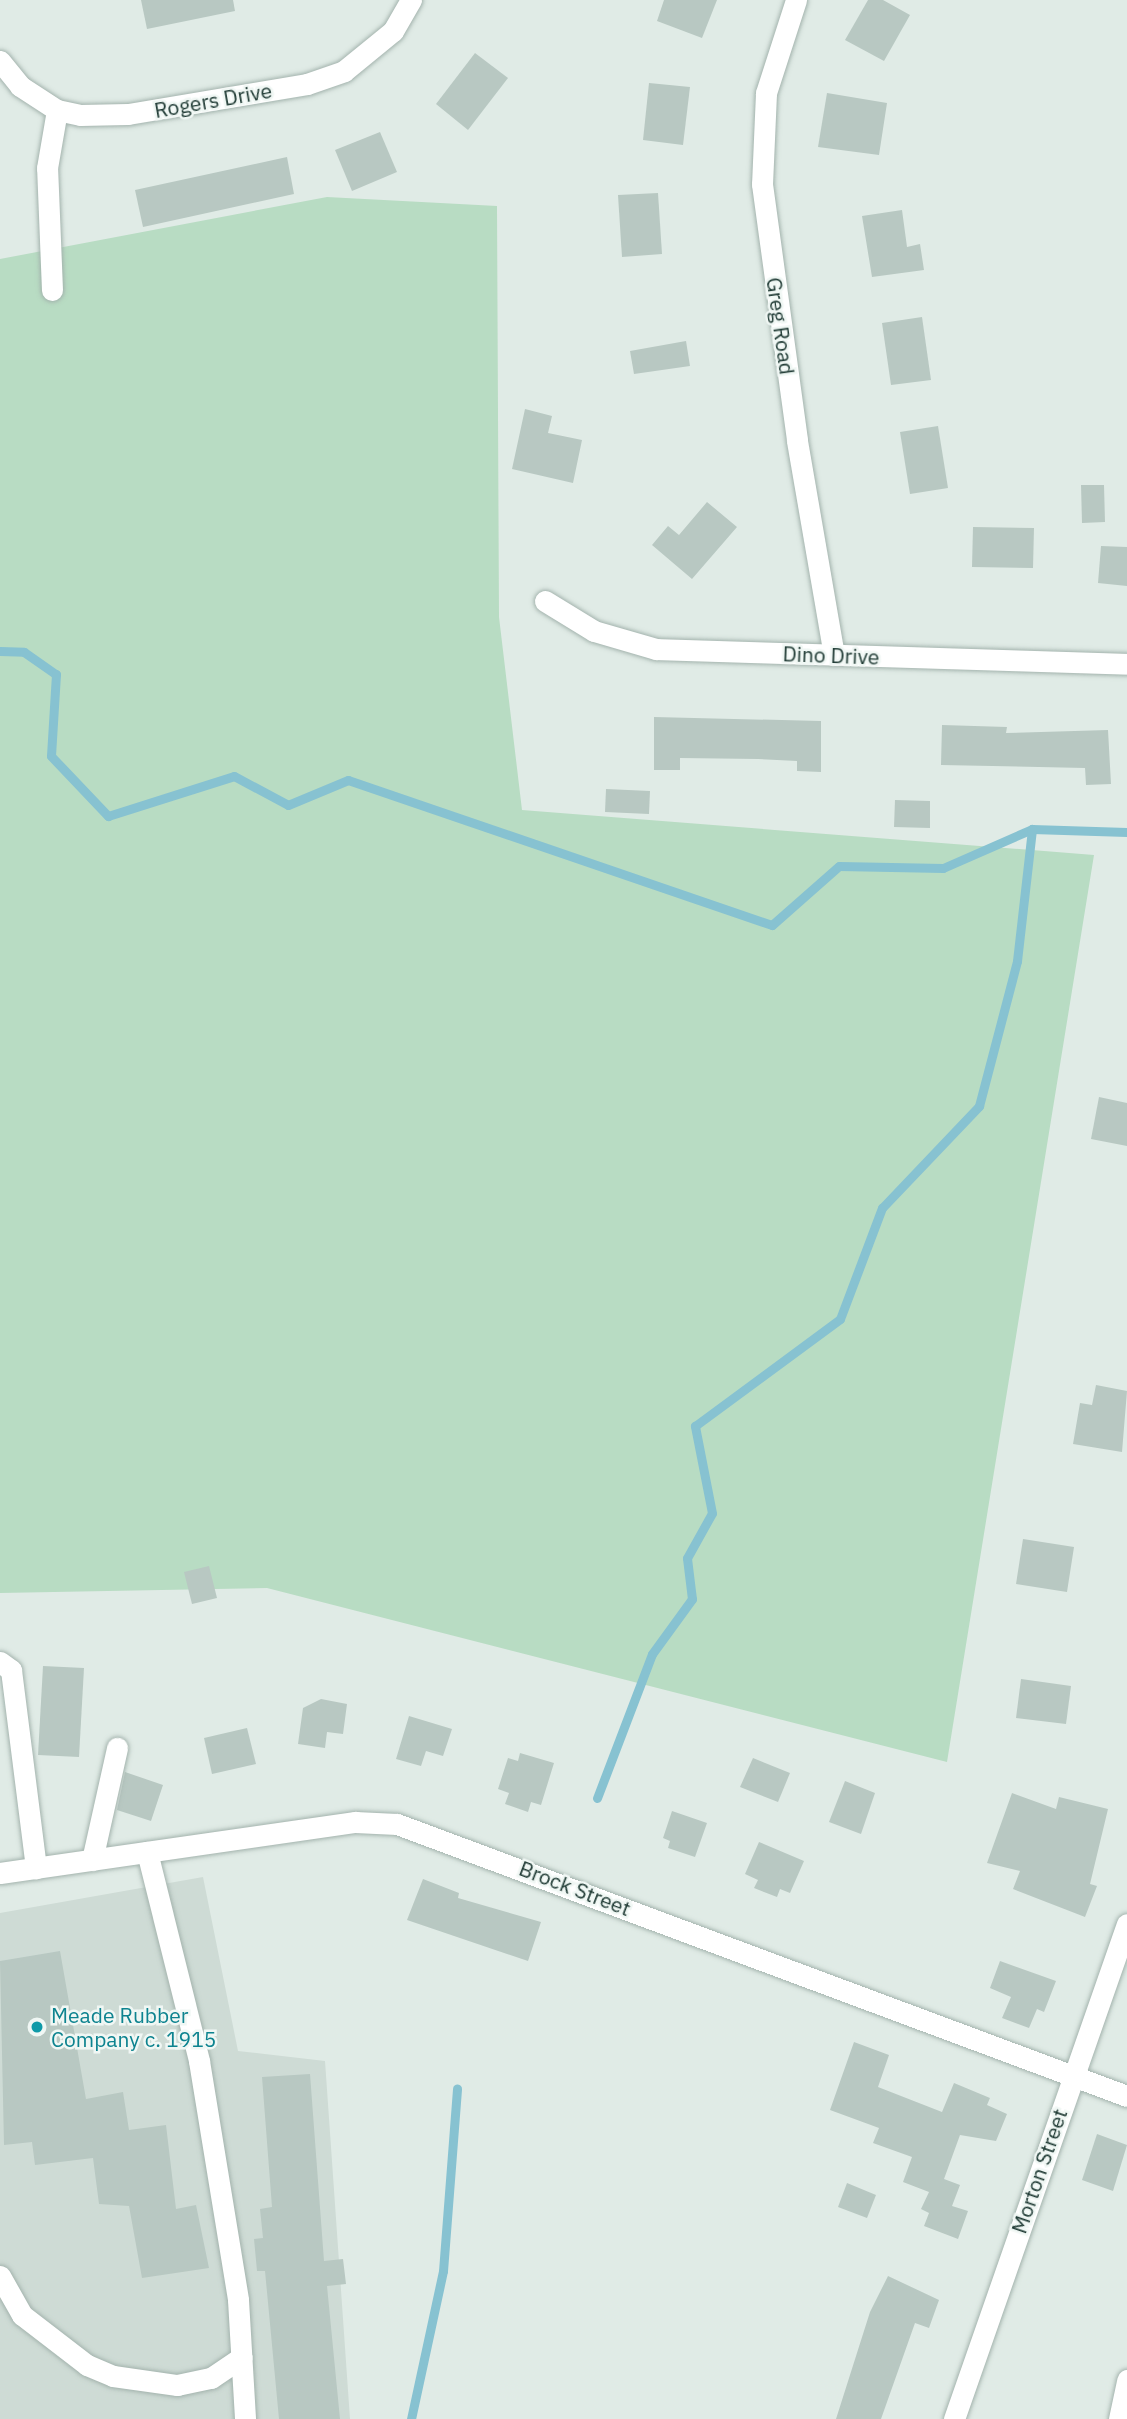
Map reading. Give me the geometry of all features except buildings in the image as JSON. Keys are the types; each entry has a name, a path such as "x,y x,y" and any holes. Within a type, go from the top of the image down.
{"street":[{"name":"Rogers Drive","path":"0,61 20,86 57,110 80,115 128,114 307,84 344,71 371,54 393,31 411,0"},
{"name":"Greg Road","path":"796,0 766,93 762,184 797,441 834,655"},
{"path":"52,290 47,167 57,110"},
{"name":"Dino Drive","path":"545,601 594,631 656,649 1127,664"},
{"path":"0,1662 11,1670 36,1868"},
{"path":"92,1860 117,1748"},
{"name":"Brock Street","path":"0,1873 373,1821 419,1830 1072,2078 1127,2096"},
{"path":"147,1852 199,2062 238,2300 245,2419"},
{"name":"Morton Street","path":"954,2419 1127,1924"},
{"path":"0,2276 22,2315 87,2365 113,2376 177,2385 211,2378 242,2357"},
{"path":"1119,2419 1127,2380"}],"shaded area":[{"path":"203,1877 238,2051 325,2061 350,2419 0,2419 0,1913"}],"green space":[{"path":"327,197 497,206 499,617 522,810 1094,855 947,1762 267,1588 0,1593 0,259"}],"waterway":[{"path":"0,651 24,652 56,674 51,756 108,816 234,776 288,805 348,780 772,925 839,866 943,868 1032,829 1127,832"},
{"path":"597,1798 652,1654 692,1599 687,1558 712,1513 695,1426 840,1319 882,1208 979,1106 1017,961 1032,829"},
{"path":"411,2419 443,2271 457,2089"}],"place":[{"name":"Meade Rubber Company c. 1915","path":"37,2027"}]}
